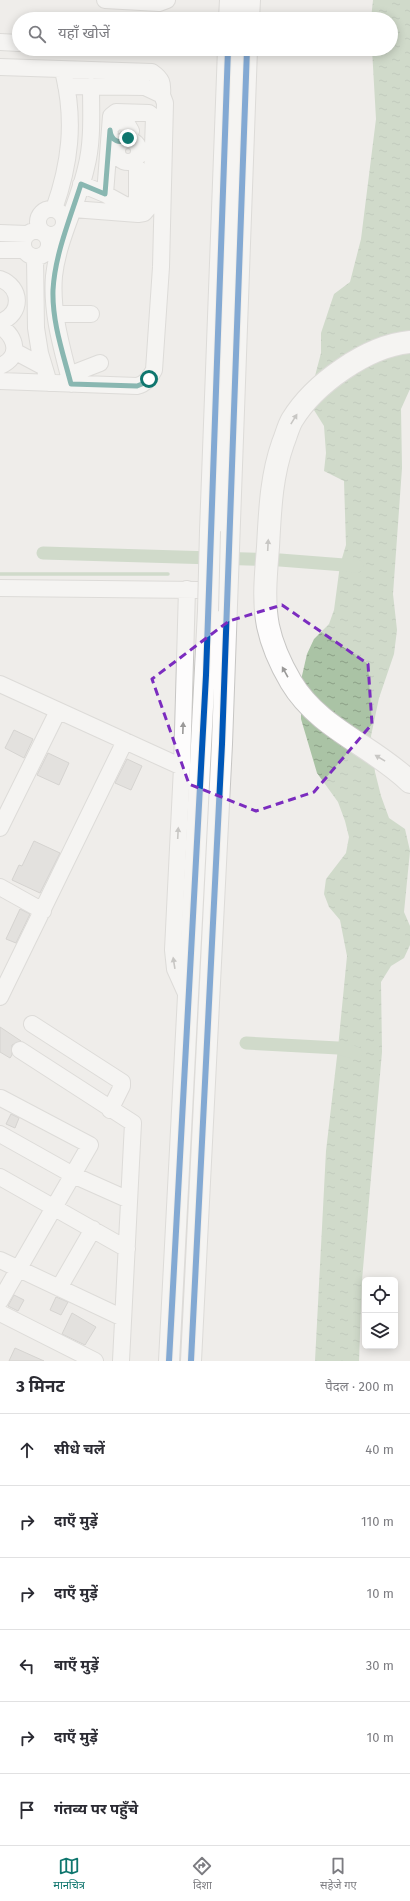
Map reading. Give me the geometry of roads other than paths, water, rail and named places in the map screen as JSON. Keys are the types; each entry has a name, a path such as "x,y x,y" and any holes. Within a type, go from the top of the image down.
{"highway":[{"path":"410,342 371,353 339,372 312,396 292,421 274,472 271,492 265,590 268,627 274,645 282,667 302,698 326,722 387,762 410,782"}],"main road":[{"path":"229,12 230,0"},
{"path":"249,12 250,0"},
{"path":"169,1361 208,611 228,56"},
{"path":"191,1361 222,744 225,627 247,56"}],"street":[{"path":"105,0 159,3 166,0"},
{"path":"0,42 12,43"},
{"path":"0,67 152,72 161,79 163,85 162,95 165,103 161,267 154,370 149,379 137,386 70,379 49,383 0,381"},
{"path":"54,209 64,181 68,156 70,112 62,69"},
{"path":"66,86 145,87 162,95"},
{"path":"0,250 43,256 54,250 73,209 87,167 92,127 91,86"},
{"path":"73,209 138,214 144,213 151,205 154,117 149,113 113,113 111,116 105,194"},
{"path":"110,130 114,139 124,141"},
{"path":"81,184 105,194 125,205 137,206 141,164 106,173"},
{"path":"66,226 63,217 54,209 45,210 39,216 39,225 54,250 55,274 53,292 57,329 70,379"},
{"path":"0,233 27,234 35,231 56,234 66,226"},
{"path":"27,234 23,242 29,254 36,328 49,383"},
{"path":"0,279 12,286 17,299 14,312 9,318 0,322"},
{"path":"56,314 91,314"},
{"path":"0,326 12,337 14,350 7,362 0,366"},
{"path":"14,350 44,367"},
{"path":"70,379 100,363"},
{"path":"0,588 187,589 214,592 216,594 219,615 225,627"},
{"path":"187,589 182,767 172,950 175,969 188,999"},
{"path":"0,684 182,767"},
{"path":"0,828 58,711"},
{"path":"0,997 125,741"},
{"path":"2,892 43,911"},
{"path":"32,1024 122,1082 122,1086 110,1110"},
{"path":"20,1050 110,1110 133,1123 121,1361"},
{"path":"0,1301 90,1145 1,1098"},
{"path":"0,1134 73,1175 129,1200"},
{"path":"0,1177 54,1206 127,1249"},
{"path":"59,1288 93,1230"},
{"path":"0,1260 123,1318"},
{"path":"0,1313 95,1361"}],"water":[{"path":"373,0 410,0 410,389 401,409 402,468 393,594 397,630 394,654 379,698 371,736 375,772 381,796 389,818 405,829 410,851 404,912 410,926 410,945 404,958 391,966 381,982 382,1052 362,1277 359,1361 315,1361 326,1151 347,956 340,920 329,907 324,894 326,879 346,853 349,837 338,802 317,773 301,719 301,680 307,654 314,639 329,624 334,610 340,565 346,545 344,481 324,471 326,453 324,426 314,410 315,376 321,353 321,333 334,294 350,282 361,239 376,119 372,56 398,56 398,12 372,12"}],"waterway":[{"path":"43,553 280,560 357,566"},
{"path":"0,574 168,574"},
{"path":"246,1043 338,1048 356,1053"}]}
